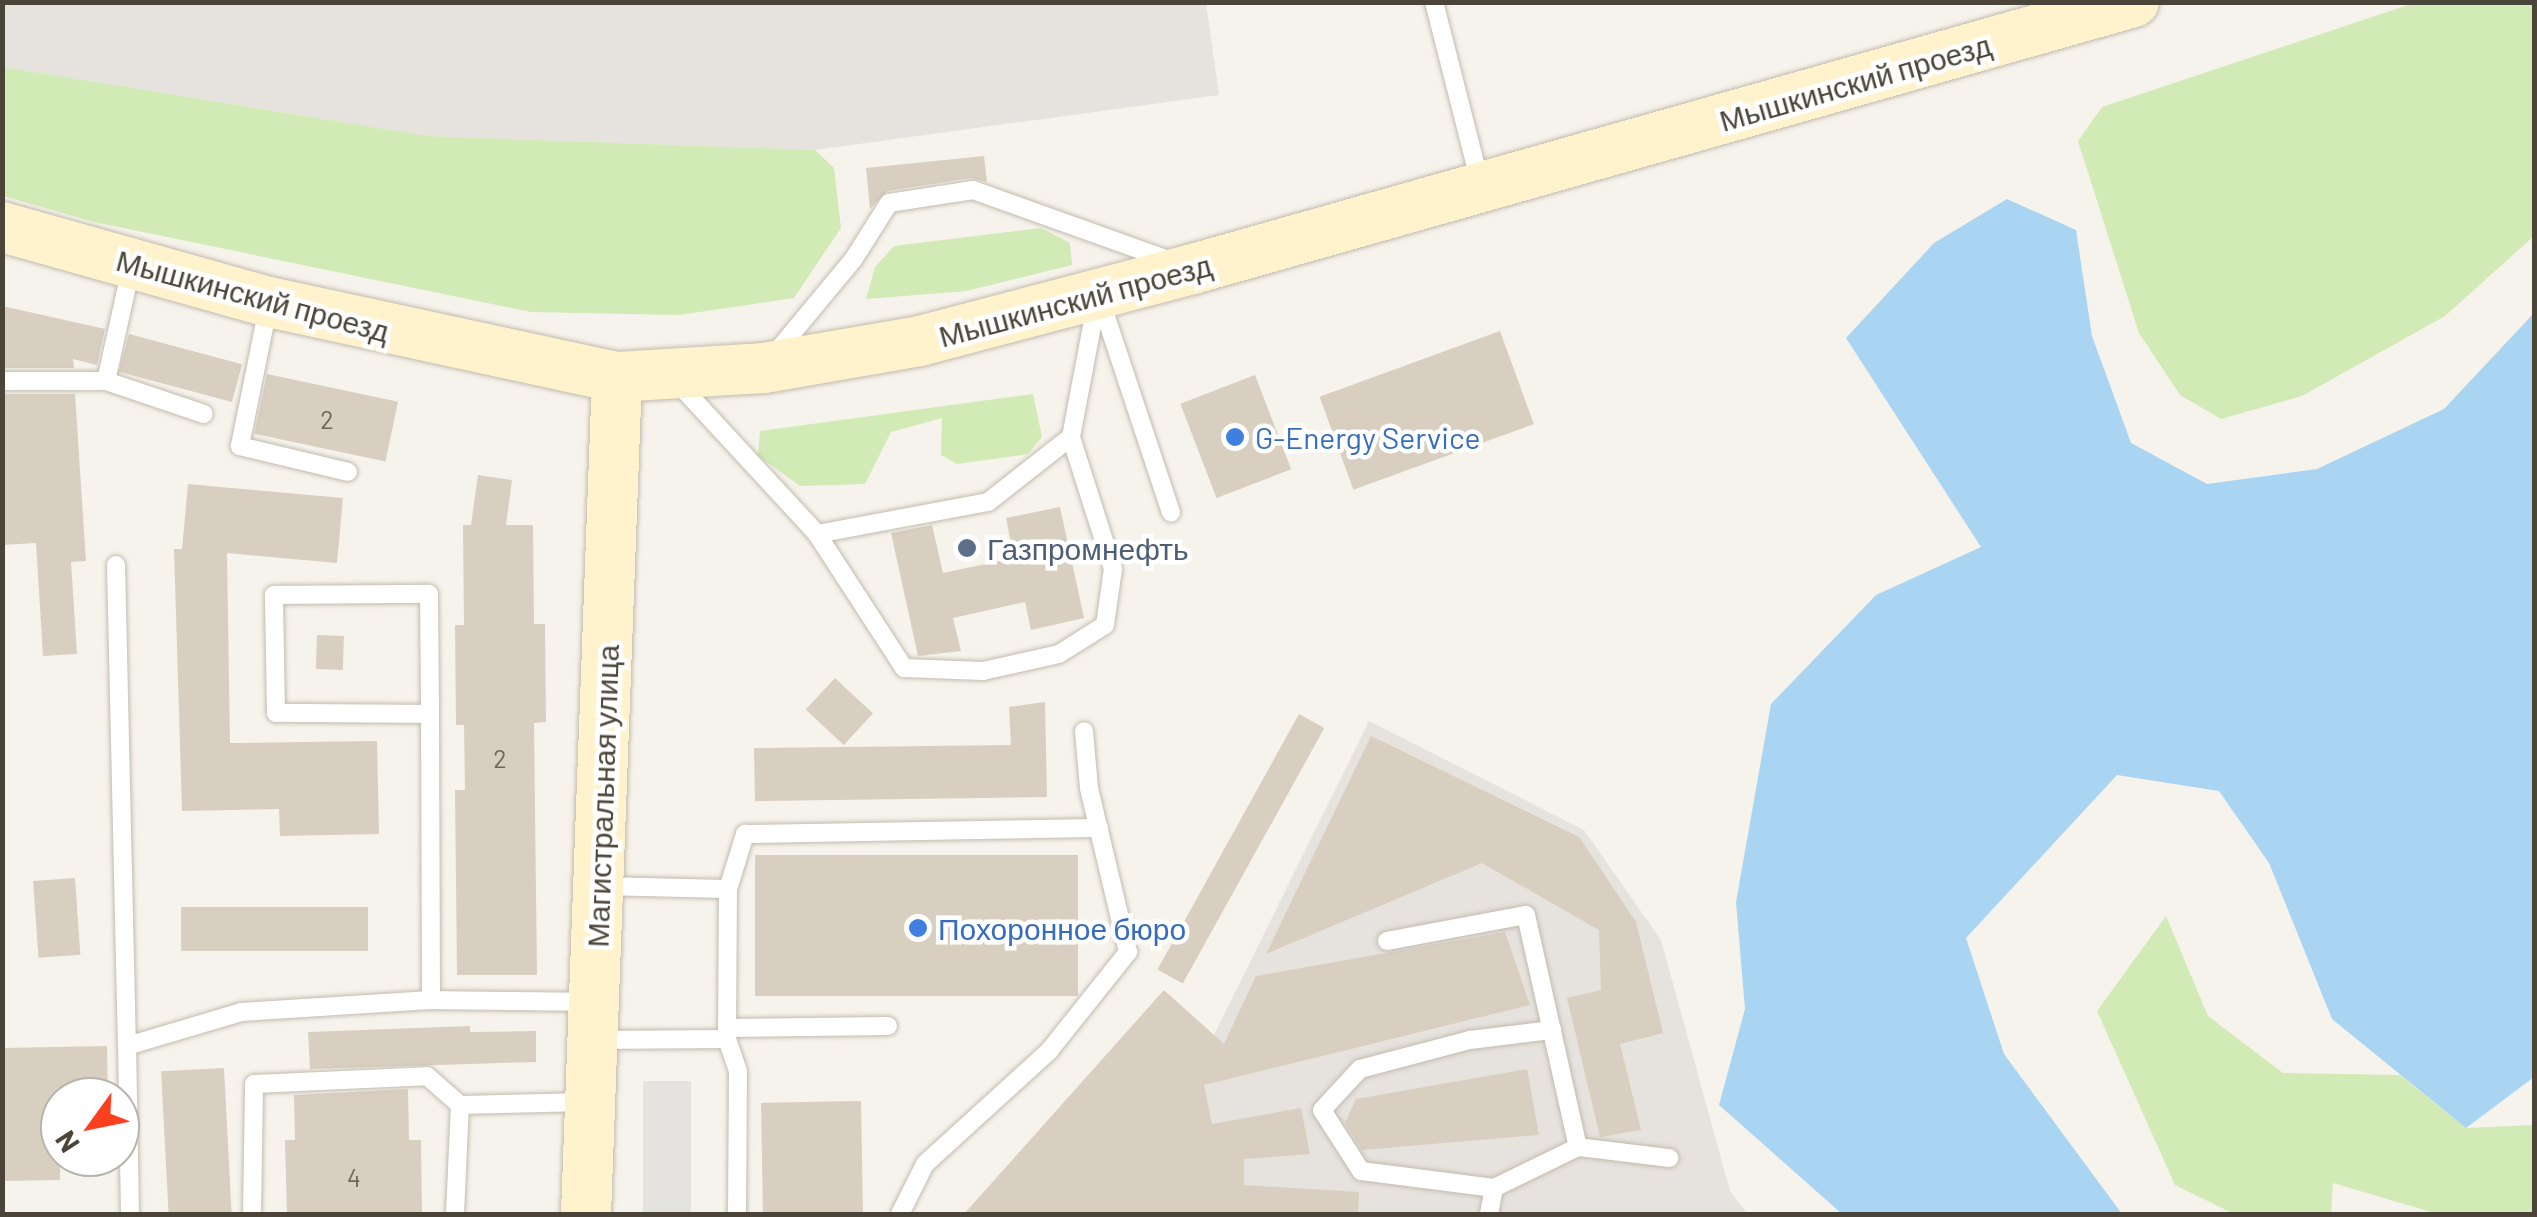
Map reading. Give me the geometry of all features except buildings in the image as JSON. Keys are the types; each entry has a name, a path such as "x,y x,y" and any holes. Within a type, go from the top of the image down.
{"main road":[{"name":"Мышкинский проезд","path":"2,228 268,302 617,377 672,378 764,368 920,341 1193,269 2134,2"},
{"name":"Магистральная улица","path":"586,1214 617,377"}],"lane":[{"path":"1434,2 1481,188"},
{"path":"764,368 853,260 889,203 973,190 1193,269"},
{"path":"106,381 132,264"},
{"path":"672,378 817,534 904,668 983,671 1059,654 1104,625 1113,569 1070,437 1098,294"},
{"path":"1098,294 1170,512"},
{"path":"268,302 240,446 348,472"},
{"path":"2,381 106,381 204,414"},
{"path":"817,534 988,502 1070,437"},
{"path":"116,565 130,1214"},
{"path":"430,714 276,713 274,596 429,594 430,714 431,1000"},
{"path":"900,1214 925,1164 1048,1051 1128,952 1099,828 1084,731"},
{"path":"737,1214 738,1071 727,1033 728,889 745,834 1099,828"},
{"path":"598,886 728,889"},
{"path":"1387,941 1526,915 1578,1147"},
{"path":"128,1046 241,1012 431,1000 727,1033 888,1026"},
{"path":"1552,1030 1470,1040 1360,1069 1322,1110 1361,1172 1494,1188 1578,1147 1669,1158"},
{"path":"252,1214 254,1084 427,1076 460,1105 591,1102"},
{"path":"455,1214 460,1105"},
{"path":"1489,1214 1494,1188"}],"shaded area":[{"path":"2,3 1206,3 1219,95 815,150 428,136 3,67"},
{"path":"1369,721 1584,830 1661,940 1730,1191 1748,1214 1056,1214 1212,1039"},
{"path":"643,1081 691,1081 691,1214 643,1214"}],"green space":[{"path":"2417,2 2534,3 2534,236 2445,316 2302,396 2221,419 2180,395 2139,333 2078,141 2102,107"},
{"path":"3,67 428,136 815,150 834,168 841,228 794,298 679,315 531,312 94,222 3,196"},
{"path":"1041,228 1070,243 1072,265 966,291 866,299 875,267 894,246"},
{"path":"1033,394 1042,437 1028,454 957,464 941,455 942,418 891,432 865,484 800,486 758,456 760,431"},
{"path":"2166,916 2208,1016 2283,1073 2400,1075 2466,1128 2534,1125 2534,1214 2438,1214 2333,1183 2331,1214 2234,1214 2175,1185 2097,1011"}],"water":[{"path":"2007,199 2076,230 2092,336 2131,443 2207,484 2317,469 2444,409 2534,313 2534,1077 2466,1128 2332,1019 2269,863 2219,791 2117,775 1966,938 2004,1054 2122,1214 1842,1214 1719,1105 1745,1009 1736,902 1771,704 1876,595 1981,547 1846,338 1934,243"}],"place":[{"name":"G-Energy Service","path":"1235,437"},
{"name":"Газпромнефть","path":"967,548"},
{"name":"Похоронное бюро","path":"918,928"}]}
